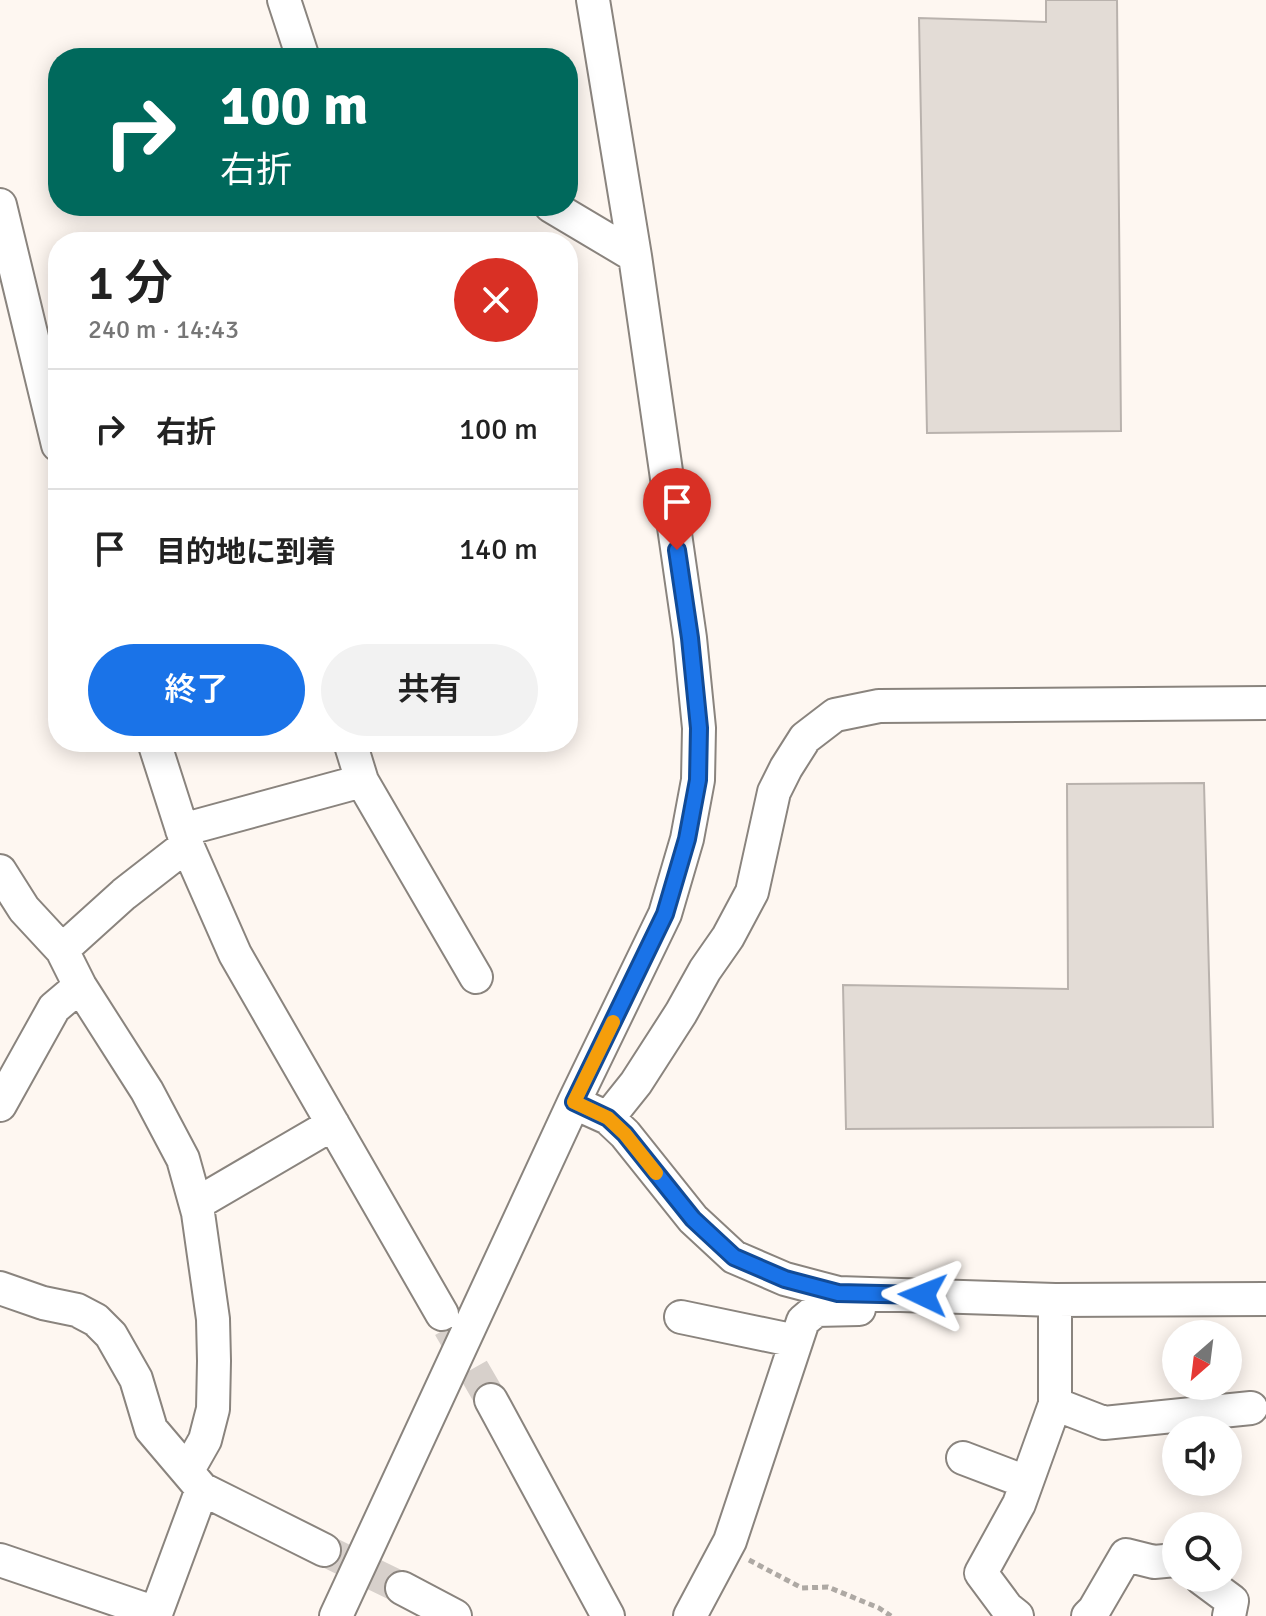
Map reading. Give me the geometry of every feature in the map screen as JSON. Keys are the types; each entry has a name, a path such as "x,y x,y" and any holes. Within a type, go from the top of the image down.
{"street":[{"path":"284,0 300,48"},
{"path":"336,1616 574,1102 665,914 687,839 698,780 699,728 690,638 635,256 593,0"},
{"path":"0,205 48,404"},
{"path":"568,216 635,256"},
{"path":"608,1118 644,1072 728,937 752,892 774,792 786,768 805,738 835,715 879,706 1266,703"},
{"path":"157,752 184,838 235,954 442,1314"},
{"path":"353,752 362,781 476,977"},
{"path":"62,950 184,838 362,781"},
{"path":"0,871 24,909 62,950 80,986 154,1105 183,1159 196,1204 213,1319 214,1361 213,1409 155,1615 0,1560"},
{"path":"0,1105 54,1008 80,986"},
{"path":"574,1102 608,1118 625,1134 693,1219 734,1257 785,1279 838,1293 1055,1300 1266,1299"},
{"path":"196,1204 333,1124"},
{"path":"0,1288 43,1303 77,1310 96,1320 111,1335 136,1379 151,1429 195,1480 324,1550"},
{"path":"690,1616 735,1526 803,1321 816,1310 884,1308 923,1295"},
{"path":"1012,1612 981,1573 1019,1504 1055,1404 1055,1300"},
{"path":"681,1317 796,1341"},
{"path":"491,1400 608,1616"},
{"path":"1055,1404 1104,1423 1251,1408"},
{"path":"963,1458 1026,1482"},
{"path":"1088,1616 1126,1555 1162,1561"},
{"path":"402,1588 455,1616"},
{"path":"1220,1592 1232,1601 1229,1616"}],"path":[{"path":"726,1548 802,1588 828,1587 891,1616"}],"building":[{"path":"1046,0 1117,0 1121,431 927,433 919,18 1046,22"},
{"path":"1204,783 1213,1127 846,1129 843,985 1068,989 1067,784"}],"tunnel":[{"path":"449,1327 491,1400"},
{"path":"324,1550 402,1588"}],"slow traffic":[{"path":"613,1022 574,1102 608,1118 656,1173"}],"route":[{"path":"677,550 699,728 698,780 687,839 665,914 574,1102 608,1118 625,1134 693,1219 734,1257 785,1279 838,1293 923,1295"}]}
